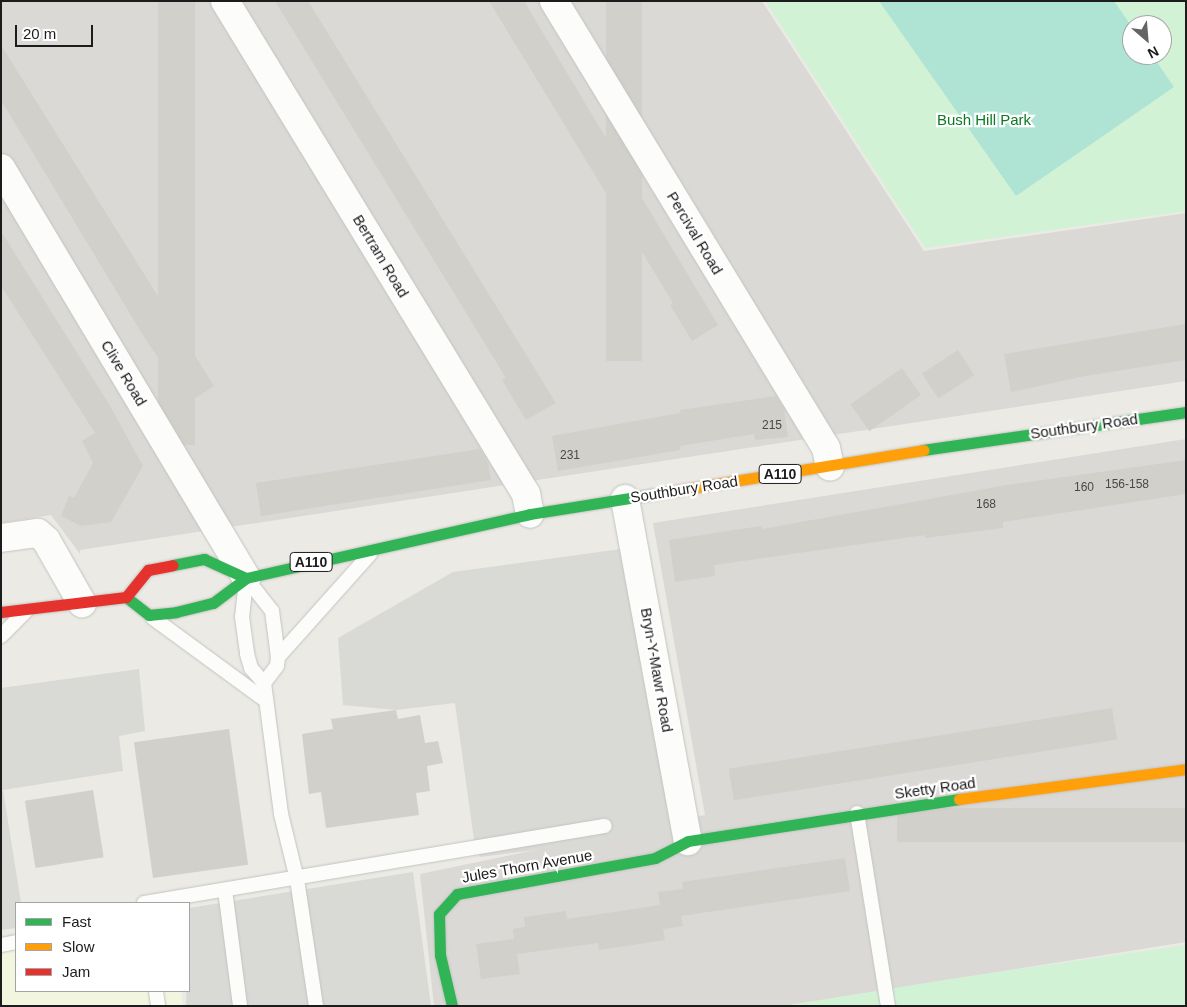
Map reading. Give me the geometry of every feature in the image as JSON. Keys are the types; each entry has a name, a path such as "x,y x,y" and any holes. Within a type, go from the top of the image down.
{"main road":[{"name":"Southbury Road","path":"149,616 213,603 246,578 377,546 530,514 1065,427 1186,412"},
{"path":"1,612 126,597 148,570 204,559 246,578"},
{"path":"126,597 149,616"},
{"name":"Sketty Road","path":"688,841 857,813 1186,769"},
{"name":"Jules Thorn Avenue","path":"452,1006 440,955 439,914 457,894 655,858 688,841"}],"street":[{"name":"Bertram Road","path":"225,1 526,494 530,514"},
{"name":"Percival Road","path":"554,1 826,448 830,466"},
{"name":"Clive Road","path":"1,168 246,578"},
{"name":"Bryn-Y-Mawr Road","path":"625,499 688,841"},
{"path":"1,538 38,533 46,540 82,603"}],"lane":[{"path":"278,657 377,546"},
{"path":"246,578 272,611 278,657 277,666 264,683"},
{"path":"246,578 242,617 247,654 251,668 264,683 281,814 297,879 316,1006"},
{"path":"1,636 28,610"},
{"path":"149,616 265,700"},
{"path":"857,813 888,1006"},
{"path":"150,902 297,879 605,826"},
{"path":"225,890 240,1006"},
{"path":"1,945 15,942"},
{"path":"156,992 158,1006"}],"shaded area":[{"path":"1,1 762,1 924,251 1186,213 1186,381 80,550 80,554 51,515 1,523"},
{"path":"1186,439 1186,942 783,1006 434,1006 420,874 705,815 653,523"},
{"path":"621,549 672,833 480,857 475,847 455,703 396,710 343,705 338,638 453,572"},
{"path":"139,669 145,731 119,736 123,771 3,790 21,902 15,902 15,928 1,930 1,688"},
{"path":"413,872 431,1006 186,1006 186,992 190,992 190,908"},
{"path":"15,936 15,992 181,992 183,1006 1,1006 1,938"}],"green space":[{"name":"Bush Hill Park","path":"765,1 1186,1 1186,211 925,248"},
{"path":"879,1 1114,1 1124,15 1122,15 1122,65 1159,65 1174,87 1016,196"},
{"path":"1186,945 1186,1006 786,1006 944,980"}],"building":[{"path":"158,1 195,1 195,445 158,445"},
{"path":"275,1 308,1 556,403 526,420 502,380 506,378"},
{"path":"489,1 524,1 718,325 692,341 670,305 673,303"},
{"path":"606,1 642,1 642,361 606,361"},
{"path":"1,45 214,386 188,403 141,332 1,100"},
{"path":"1,231 109,404 143,466 111,522 81,526 61,516 69,496 74,498 93,463 82,441 95,433 1,286"},
{"path":"1186,324 1186,360 1085,376 1011,392 1004,354"},
{"path":"958,350 974,375 938,399 922,373"},
{"path":"902,368 921,395 869,431 850,404"},
{"path":"776,396 784,409 788,437 755,440 754,434 680,446 680,450 558,471 552,436 680,413 680,410"},
{"path":"480,449 488,463 491,480 261,516 256,483"},
{"path":"1186,460 1186,494 1003,522 1003,528 925,538 925,535 714,565 715,576 675,582 669,540 761,526 762,529 1007,485"},
{"path":"1112,708 1117,740 734,800 729,769"},
{"path":"396,710 398,719 420,715 425,743 438,741 443,763 427,766 430,791 416,793 419,815 326,828 321,792 309,794 302,734 333,729 331,719"},
{"path":"229,729 248,865 153,878 134,742"},
{"path":"93,790 104,857 35,868 25,801"},
{"path":"897,808 1186,808 1186,842 897,842"},
{"path":"845,858 850,891 681,916 683,926 663,929 665,940 599,950 598,943 517,954 520,974 481,979 476,944 514,939 513,929 525,927 524,917 566,911 567,919 660,905 658,892 683,889 682,882"}],"traffic: fast":[{"path":"923,450 1186,412"},
{"path":"126,597 149,615 176,612 213,603 246,578 530,514 655,494"},
{"path":"173,565 204,559 246,578"},
{"path":"452,1006 440,955 439,914 457,894 655,858 688,841 959,799"}],"traffic: slow":[{"path":"655,494 923,450"},
{"path":"959,799 1186,769"}],"traffic: jam":[{"path":"1,612 126,597 148,570 173,565"}]}
